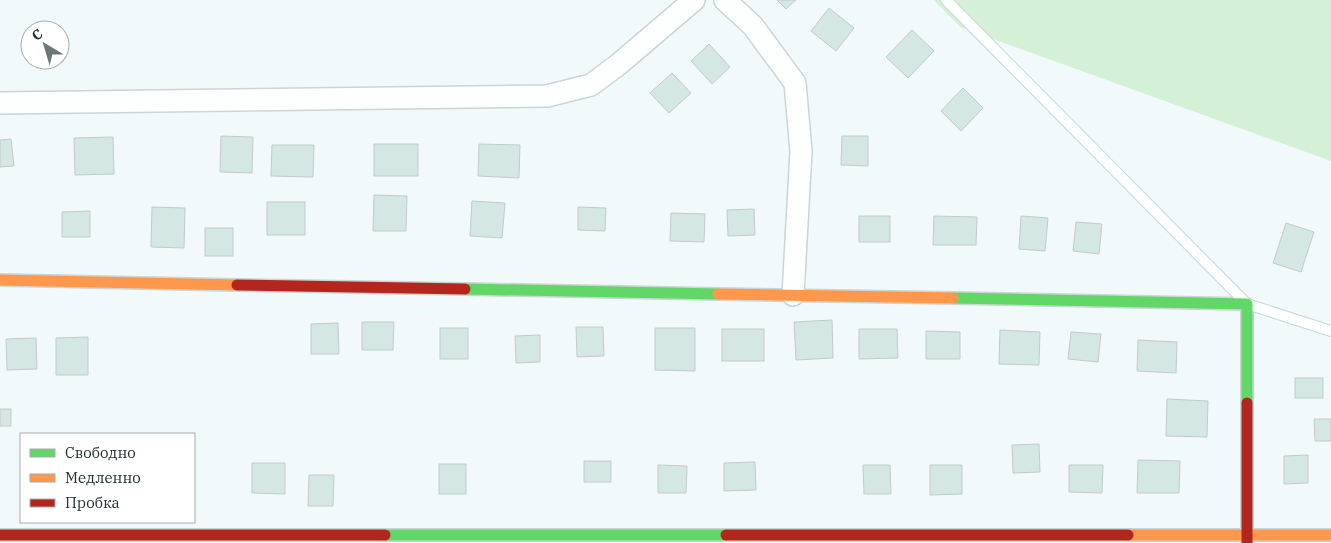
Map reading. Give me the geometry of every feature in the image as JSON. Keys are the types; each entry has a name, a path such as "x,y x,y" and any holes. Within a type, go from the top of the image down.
{"street":[{"path":"0,103 547,96 591,85 619,64 694,0"},
{"path":"725,0 753,26 795,83 801,151 792,295"},
{"path":"0,280 1247,304 1247,539"},
{"path":"0,535 1247,539 1331,535"}],"lane":[{"path":"946,0 1247,304 1331,331"}],"green space":[{"path":"934,0 1331,0 1331,161 960,27"}],"building":[{"path":"777,0 796,0 786,9"},
{"path":"829,8 854,28 836,51 811,31"},
{"path":"912,30 934,51 908,78 886,57"},
{"path":"709,44 730,67 712,84 691,61"},
{"path":"672,73 691,93 669,113 650,93"},
{"path":"963,88 983,108 961,131 941,111"},
{"path":"221,136 253,137 252,173 220,172"},
{"path":"842,136 868,136 868,166 841,165"},
{"path":"113,137 114,174 75,175 74,138"},
{"path":"11,139 14,166 0,167 0,140"},
{"path":"374,144 418,144 418,176 374,176"},
{"path":"479,144 520,145 519,178 478,176"},
{"path":"272,145 314,145 313,177 271,176"},
{"path":"374,195 407,196 406,231 373,231"},
{"path":"472,201 505,203 502,238 470,236"},
{"path":"267,202 305,202 305,235 267,235"},
{"path":"152,207 185,208 184,248 151,247"},
{"path":"578,207 606,208 605,231 578,230"},
{"path":"754,209 755,235 728,236 727,210"},
{"path":"90,211 90,237 62,237 62,212"},
{"path":"671,213 705,214 704,242 670,241"},
{"path":"859,216 890,216 890,242 859,242"},
{"path":"934,216 977,217 976,245 933,245"},
{"path":"1021,216 1048,218 1045,251 1019,249"},
{"path":"1076,222 1102,224 1099,254 1073,251"},
{"path":"1286,223 1314,232 1301,272 1273,263"},
{"path":"205,228 233,228 233,256 205,256"},
{"path":"832,320 833,358 796,360 794,322"},
{"path":"362,322 394,322 393,350 362,350"},
{"path":"338,323 339,354 311,354 311,324"},
{"path":"576,327 603,327 604,356 577,357"},
{"path":"440,328 468,328 468,359 440,359"},
{"path":"655,328 695,328 695,371 655,370"},
{"path":"722,329 764,329 764,361 722,361"},
{"path":"859,329 897,329 898,358 859,359"},
{"path":"1000,330 1040,332 1039,365 999,364"},
{"path":"926,331 960,332 960,359 926,359"},
{"path":"1071,332 1101,334 1098,362 1068,359"},
{"path":"540,335 540,362 516,363 515,336"},
{"path":"88,337 88,375 56,375 56,338"},
{"path":"36,338 37,369 7,370 6,339"},
{"path":"1138,340 1177,342 1176,373 1137,371"},
{"path":"1295,378 1323,378 1323,398 1295,398"},
{"path":"1167,399 1208,401 1207,437 1166,436"},
{"path":"0,409 11,409 11,426 0,426"},
{"path":"1314,419 1331,419 1331,441 1315,441"},
{"path":"1039,444 1040,472 1013,473 1012,445"},
{"path":"1308,455 1308,483 1284,484 1284,456"},
{"path":"1138,460 1180,461 1179,493 1137,493"},
{"path":"584,461 611,461 611,482 584,482"},
{"path":"755,462 756,490 724,491 724,463"},
{"path":"252,463 285,463 285,494 252,493"},
{"path":"439,464 466,464 466,494 439,494"},
{"path":"658,465 687,466 686,493 658,493"},
{"path":"863,465 890,465 891,494 864,494"},
{"path":"930,465 962,465 962,494 930,495"},
{"path":"1069,465 1103,465 1102,493 1069,492"},
{"path":"309,475 334,475 333,506 308,506"}],"traffic: fast":[{"path":"465,289 718,294"},
{"path":"953,298 1247,304 1247,403"},
{"path":"385,535 726,535"}],"traffic: slow":[{"path":"0,280 237,285"},
{"path":"718,294 953,298"},
{"path":"1128,535 1331,535"}],"traffic: jam":[{"path":"237,285 465,289"},
{"path":"1247,403 1247,543"},
{"path":"0,535 385,535"},
{"path":"726,535 1128,535"}]}
